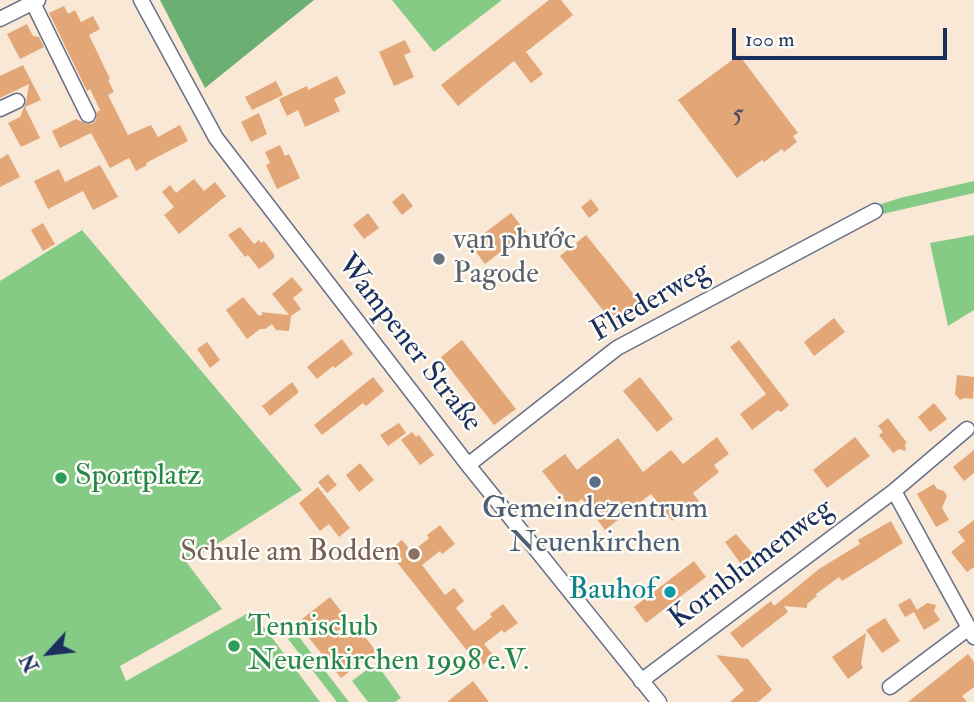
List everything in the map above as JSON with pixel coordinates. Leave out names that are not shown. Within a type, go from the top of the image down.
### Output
[{"type":"street","name":"Wampener Straße","points":[[142,0],[216,138],[468,465],[659,702]]},
{"type":"street","points":[[0,19],[35,1],[88,115]]},
{"type":"street","points":[[0,109],[17,101]]},
{"type":"street","name":"Fliederweg","points":[[468,465],[617,348],[875,211]]},
{"type":"street","name":"Kornblumenweg","points":[[641,681],[894,491],[967,429]]},
{"type":"street","points":[[890,687],[971,633],[894,491]]},
{"type":"green space","points":[[160,0],[314,0],[205,88]]},
{"type":"green space","points":[[392,0],[502,0],[434,52]]},
{"type":"green space","points":[[974,181],[974,193],[878,215],[872,207],[900,198]]},
{"type":"green space","points":[[82,230],[302,490],[187,563],[222,609],[120,666],[126,681],[252,611],[320,702],[0,702],[0,281]]},
{"type":"green space","points":[[974,235],[974,310],[948,326],[930,243]]},
{"type":"green space","points":[[296,633],[349,702],[337,702],[288,639]]},
{"type":"green space","points":[[376,663],[401,698],[395,702],[368,702],[352,681]]},
{"type":"building","points":[[549,0],[561,0],[573,15],[526,52],[543,74],[531,83],[514,61],[458,106],[441,85]]},
{"type":"building","points":[[64,6],[68,14],[75,10],[81,22],[93,16],[100,29],[89,35],[110,79],[108,80],[114,92],[108,95],[128,135],[151,125],[158,137],[180,125],[188,141],[136,171],[129,158],[110,168],[91,133],[60,148],[52,131],[76,119],[92,124],[100,110],[90,89],[87,91],[49,13]]},
{"type":"building","points":[[27,24],[33,36],[39,37],[44,47],[20,59],[7,34]]},
{"type":"building","points":[[405,40],[411,52],[404,55],[414,77],[394,86],[379,52]]},
{"type":"building","points":[[739,55],[798,133],[793,136],[797,142],[784,152],[782,149],[764,162],[762,160],[737,178],[678,100]]},
{"type":"building","points":[[23,65],[41,100],[25,107],[40,138],[21,147],[8,123],[20,117],[29,84],[0,98],[0,76]]},
{"type":"building","points":[[337,76],[346,93],[334,99],[340,111],[305,127],[298,110],[287,116],[279,99],[307,86],[308,90]]},
{"type":"building","points":[[276,81],[283,95],[252,110],[245,97]]},
{"type":"building","points":[[259,113],[267,134],[251,142],[241,122]]},
{"type":"building","points":[[280,145],[285,156],[289,154],[300,178],[277,189],[266,165],[270,163],[265,152]]},
{"type":"building","points":[[8,154],[20,177],[0,187],[0,159]]},
{"type":"building","points":[[100,165],[118,197],[93,210],[83,191],[48,209],[34,181],[59,169],[65,182]]},
{"type":"building","points":[[194,179],[204,191],[215,182],[226,196],[179,234],[164,215],[174,207],[162,192],[170,185],[176,193]]},
{"type":"building","points":[[403,193],[413,206],[402,215],[392,202]]},
{"type":"building","points":[[591,199],[599,210],[589,218],[581,207]]},
{"type":"building","points":[[368,213],[379,228],[364,239],[353,225]]},
{"type":"building","points":[[511,213],[526,232],[485,264],[470,244]]},
{"type":"building","points":[[43,223],[55,244],[43,251],[31,230]]},
{"type":"building","points":[[240,227],[254,244],[259,240],[261,243],[264,241],[274,254],[274,258],[259,269],[248,255],[245,257],[228,235]]},
{"type":"building","points":[[586,235],[644,307],[617,328],[560,256]]},
{"type":"building","points":[[292,277],[303,290],[293,298],[301,309],[291,316],[289,331],[276,330],[272,324],[247,339],[226,310],[243,297],[259,316],[263,314],[261,312],[289,315],[272,294]]},
{"type":"building","points":[[834,318],[845,332],[814,356],[804,342]]},
{"type":"building","points":[[342,339],[353,354],[317,379],[307,367]]},
{"type":"building","points":[[462,340],[516,409],[494,425],[441,357]]},
{"type":"building","points":[[739,340],[789,405],[752,430],[740,414],[766,394],[730,347]]},
{"type":"building","points":[[207,342],[220,360],[210,368],[197,349]]},
{"type":"building","points":[[957,375],[974,377],[973,399],[960,400],[955,394]]},
{"type":"building","points":[[373,377],[384,391],[366,406],[363,403],[322,435],[314,425]]},
{"type":"building","points":[[640,377],[673,419],[657,432],[623,391]]},
{"type":"building","points":[[292,382],[299,392],[270,416],[262,406]]},
{"type":"building","points":[[934,403],[947,419],[930,432],[918,417]]},
{"type":"building","points":[[888,418],[907,443],[906,451],[899,449],[893,453],[879,435],[883,432],[878,426]]},
{"type":"building","points":[[399,423],[406,433],[388,446],[380,435]]},
{"type":"building","points":[[412,432],[416,437],[419,435],[434,455],[420,465],[401,440]]},
{"type":"building","points":[[717,437],[729,454],[714,465],[719,472],[693,493],[699,501],[672,521],[651,494],[605,530],[582,499],[570,507],[542,471],[565,454],[577,470],[618,438],[643,472],[671,450],[683,464]]},
{"type":"building","points":[[855,437],[870,456],[827,488],[813,470]]},
{"type":"building","points":[[974,450],[974,473],[964,481],[953,467]]},
{"type":"building","points":[[360,463],[374,480],[359,492],[346,475]]},
{"type":"building","points":[[328,474],[337,485],[327,493],[318,482]]},
{"type":"building","points":[[934,484],[947,496],[942,508],[949,520],[936,527],[917,494]]},
{"type":"building","points":[[318,487],[350,528],[339,537],[329,524],[320,531],[299,503]]},
{"type":"building","points":[[974,520],[974,567],[967,572],[951,552],[965,541],[958,532]]},
{"type":"building","points":[[891,521],[903,543],[842,581],[839,577],[816,594],[807,604],[807,608],[784,606],[788,612],[742,648],[730,633],[771,601],[774,606],[819,569],[860,544],[858,540]]},
{"type":"building","points":[[440,525],[455,544],[442,554],[440,551],[422,565],[445,595],[454,588],[464,601],[456,608],[474,631],[503,604],[518,623],[504,633],[502,630],[484,644],[494,656],[480,667],[388,551],[402,540],[412,552]]},
{"type":"building","points":[[736,534],[753,554],[741,564],[725,542]]},
{"type":"building","name":"Bauhof","points":[[694,561],[706,577],[646,623],[634,607]]},
{"type":"building","points":[[330,597],[363,639],[365,637],[376,651],[341,678],[297,623]]},
{"type":"building","points":[[910,598],[917,610],[927,603],[936,605],[934,611],[940,620],[924,630],[914,612],[905,617],[898,605]]},
{"type":"building","points":[[885,618],[900,641],[882,653],[866,630]]},
{"type":"building","points":[[866,633],[861,664],[863,668],[848,679],[832,657]]},
{"type":"building","points":[[968,654],[974,662],[974,687],[962,696],[967,702],[908,702]]},
{"type":"building","points":[[716,655],[748,659],[772,690],[758,702],[730,702],[744,690]]},
{"type":"building","points":[[473,681],[489,702],[447,702]]},
{"type":"place","name":"vạn phước Pagode","points":[[439,259]]},
{"type":"place","name":"Sportplatz","points":[[61,478]]},
{"type":"place","name":"Gemeindezentrum Neuenkirchen","points":[[595,482]]},
{"type":"place","name":"Schule am Bodden","points":[[414,554]]},
{"type":"place","name":"Bauhof","points":[[670,592]]},
{"type":"place","name":"Tennisclub Neuenkirchen 1998 e.V.","points":[[234,646]]}]
